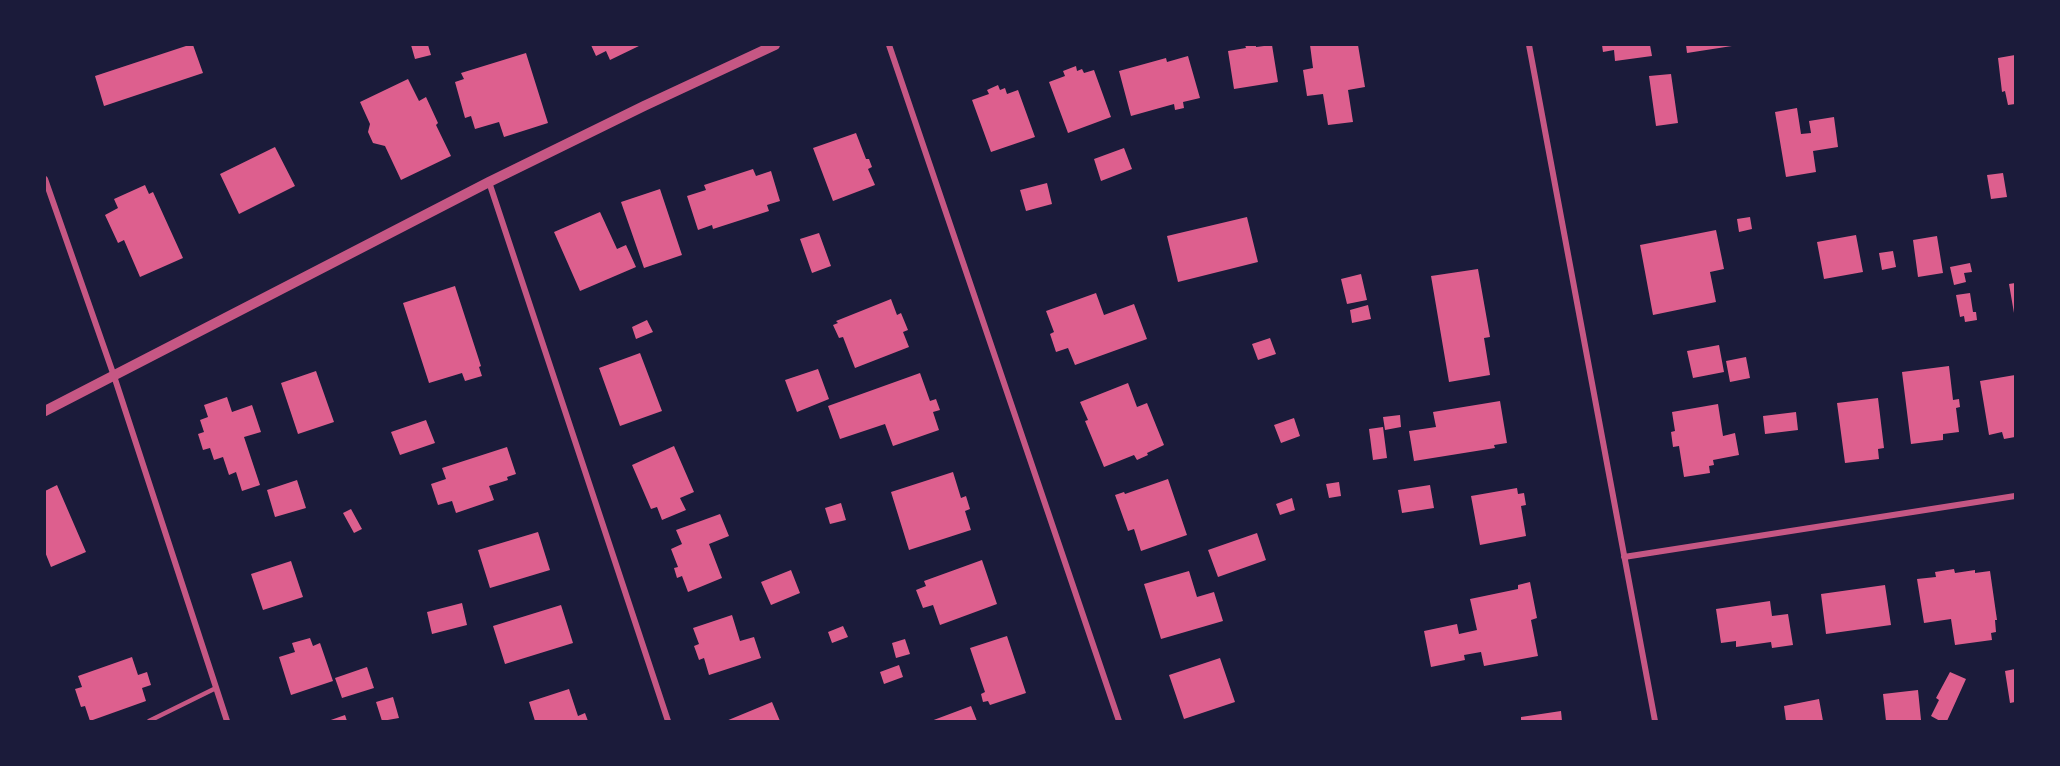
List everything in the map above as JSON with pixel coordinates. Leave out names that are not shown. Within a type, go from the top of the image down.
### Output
[{"type":"street","points":[[45,411],[489,182],[663,96],[775,45]]},
{"type":"street","points":[[889,45],[1119,721]]},
{"type":"street","points":[[1529,45],[1655,721]]},
{"type":"street","points":[[45,179],[114,376],[227,721]]},
{"type":"street","points":[[489,182],[668,721]]},
{"type":"street","points":[[1624,557],[2015,496]]},
{"type":"lane","points":[[149,721],[216,688]]},
{"type":"building","points":[[193,45],[203,73],[104,106],[95,76]]},
{"type":"building","points":[[411,45],[428,45],[431,55],[415,59]]},
{"type":"building","points":[[591,45],[641,45],[610,60],[606,51],[596,56]]},
{"type":"building","points":[[1245,45],[1256,45],[1256,47],[1272,45],[1278,82],[1234,89],[1228,51],[1246,48]]},
{"type":"building","points":[[1310,45],[1358,45],[1365,87],[1348,90],[1353,122],[1328,125],[1323,94],[1307,96],[1303,70],[1313,68]]},
{"type":"building","points":[[1602,45],[1650,45],[1652,56],[1615,61],[1614,50],[1603,52]]},
{"type":"building","points":[[1686,45],[1732,45],[1732,46],[1687,53]]},
{"type":"building","points":[[526,53],[548,123],[504,137],[499,122],[475,129],[471,116],[465,118],[455,82],[464,79],[461,73]]},
{"type":"building","points":[[2015,55],[2015,104],[2008,105],[2005,91],[2002,92],[1998,58]]},
{"type":"building","points":[[1188,56],[1200,98],[1183,102],[1184,108],[1175,110],[1174,104],[1131,116],[1119,71],[1166,58],[1167,62]]},
{"type":"building","points":[[1076,66],[1077,71],[1082,69],[1084,73],[1094,70],[1111,117],[1068,133],[1049,82],[1065,76],[1063,71]]},
{"type":"building","points":[[1671,74],[1678,123],[1656,126],[1649,76]]},
{"type":"building","points":[[408,79],[419,101],[426,97],[451,156],[401,180],[385,146],[373,143],[368,132],[370,124],[360,102]]},
{"type":"building","points":[[998,85],[1000,90],[1005,88],[1007,94],[1018,90],[1035,137],[991,152],[972,100],[989,94],[987,90]]},
{"type":"building","points":[[1797,108],[1801,134],[1811,133],[1809,121],[1834,117],[1838,147],[1813,151],[1816,172],[1786,177],[1775,112]]},
{"type":"building","points":[[856,133],[866,159],[869,159],[872,167],[868,169],[875,185],[833,201],[813,148]]},
{"type":"building","points":[[275,147],[295,186],[239,214],[220,174]]},
{"type":"building","points":[[1124,148],[1132,169],[1101,181],[1094,159]]},
{"type":"building","points":[[753,169],[756,176],[771,171],[780,201],[767,205],[769,211],[713,229],[712,225],[698,230],[687,196],[706,190],[704,185]]},
{"type":"building","points":[[2003,173],[2007,197],[1991,199],[1987,175]]},
{"type":"building","points":[[1047,183],[1052,204],[1026,211],[1020,190]]},
{"type":"building","points":[[145,185],[149,194],[153,192],[183,258],[140,277],[124,240],[118,243],[105,215],[118,208],[114,199]]},
{"type":"building","points":[[660,189],[682,255],[644,268],[621,202]]},
{"type":"building","points":[[600,212],[617,249],[626,245],[636,267],[580,291],[554,232]]},
{"type":"building","points":[[1247,217],[1258,262],[1178,282],[1167,236]]},
{"type":"building","points":[[1750,217],[1752,229],[1739,232],[1737,219]]},
{"type":"building","points":[[1716,230],[1724,269],[1710,272],[1716,302],[1653,315],[1640,245]]},
{"type":"building","points":[[819,233],[831,266],[812,273],[800,239]]},
{"type":"building","points":[[1856,235],[1863,272],[1824,279],[1817,242]]},
{"type":"building","points":[[1937,236],[1943,273],[1918,277],[1913,240]]},
{"type":"building","points":[[1893,251],[1896,267],[1882,270],[1879,253]]},
{"type":"building","points":[[1970,263],[1972,272],[1964,273],[1966,282],[1954,285],[1950,267]]},
{"type":"building","points":[[1478,269],[1490,337],[1484,338],[1490,375],[1449,382],[1431,276]]},
{"type":"building","points":[[1361,274],[1367,300],[1347,304],[1341,279]]},
{"type":"building","points":[[2015,283],[2015,313],[2014,313],[2009,284]]},
{"type":"building","points":[[455,286],[481,366],[479,367],[482,376],[465,381],[462,373],[429,383],[403,303]]},
{"type":"building","points":[[1096,293],[1104,315],[1134,304],[1147,339],[1075,365],[1068,348],[1056,352],[1050,334],[1054,332],[1046,311]]},
{"type":"building","points":[[1970,293],[1973,312],[1976,312],[1977,320],[1965,322],[1964,316],[1960,317],[1956,295]]},
{"type":"building","points":[[891,299],[897,315],[901,313],[908,330],[903,332],[909,347],[855,368],[843,337],[839,338],[833,325],[838,323],[836,321]]},
{"type":"building","points":[[1368,305],[1371,319],[1352,323],[1350,310]]},
{"type":"building","points":[[647,320],[653,332],[636,339],[632,327]]},
{"type":"building","points":[[1270,338],[1276,354],[1258,360],[1252,344]]},
{"type":"building","points":[[1719,345],[1724,372],[1693,378],[1687,351]]},
{"type":"building","points":[[640,353],[662,411],[620,426],[599,368]]},
{"type":"building","points":[[1746,357],[1750,378],[1730,382],[1726,361]]},
{"type":"building","points":[[1949,366],[1953,400],[1959,399],[1960,407],[1956,408],[1959,432],[1943,434],[1943,440],[1911,444],[1902,372]]},
{"type":"building","points":[[818,369],[829,399],[797,412],[785,380]]},
{"type":"building","points":[[316,371],[334,422],[298,434],[281,383]]},
{"type":"building","points":[[920,373],[930,401],[936,399],[940,410],[933,412],[939,430],[893,446],[885,424],[840,439],[828,406]]},
{"type":"building","points":[[2015,375],[2015,437],[2004,439],[2002,432],[1989,435],[1980,381]]},
{"type":"building","points":[[1128,383],[1137,407],[1147,403],[1164,445],[1137,460],[1134,455],[1104,467],[1085,421],[1088,420],[1080,402]]},
{"type":"building","points":[[227,397],[232,412],[252,405],[261,432],[244,437],[260,485],[242,491],[236,472],[229,475],[223,457],[214,460],[210,448],[203,450],[198,434],[204,432],[200,420],[208,417],[204,405]]},
{"type":"building","points":[[1878,398],[1884,448],[1878,449],[1879,459],[1845,463],[1837,403]]},
{"type":"building","points":[[1500,401],[1507,443],[1494,445],[1495,448],[1414,461],[1409,431],[1436,427],[1433,412]]},
{"type":"building","points":[[1718,404],[1723,436],[1735,433],[1739,455],[1713,460],[1714,465],[1709,466],[1710,473],[1684,477],[1679,446],[1673,447],[1671,432],[1675,431],[1672,412]]},
{"type":"building","points":[[1796,412],[1798,430],[1765,434],[1763,416]]},
{"type":"building","points":[[1400,415],[1401,427],[1385,430],[1383,417]]},
{"type":"building","points":[[1294,418],[1300,436],[1281,443],[1274,425]]},
{"type":"building","points":[[426,420],[435,443],[400,455],[391,432]]},
{"type":"building","points":[[1383,427],[1387,458],[1373,460],[1369,429]]},
{"type":"building","points":[[674,446],[694,492],[680,498],[686,510],[662,520],[657,507],[651,509],[632,465]]},
{"type":"building","points":[[507,447],[516,474],[507,477],[508,480],[489,486],[494,500],[456,513],[452,501],[438,505],[431,484],[446,479],[442,468]]},
{"type":"building","points":[[953,472],[961,498],[966,496],[970,509],[965,511],[971,530],[909,550],[891,492]]},
{"type":"building","points":[[1168,479],[1187,535],[1141,551],[1134,529],[1128,531],[1115,495],[1124,492],[1125,494]]},
{"type":"building","points":[[297,480],[306,508],[275,517],[267,490]]},
{"type":"building","points":[[1339,482],[1341,496],[1329,498],[1326,484]]},
{"type":"building","points":[[57,485],[86,552],[51,567],[45,552],[45,491]]},
{"type":"building","points":[[1430,485],[1434,508],[1402,513],[1398,490]]},
{"type":"building","points":[[1517,488],[1518,494],[1524,493],[1526,505],[1521,506],[1526,536],[1480,545],[1471,496]]},
{"type":"building","points":[[1292,498],[1295,510],[1280,515],[1276,504]]},
{"type":"building","points":[[841,503],[846,520],[830,524],[825,508]]},
{"type":"building","points":[[351,509],[362,529],[354,533],[343,513]]},
{"type":"building","points":[[720,514],[729,536],[709,544],[722,578],[688,592],[682,576],[677,578],[674,568],[678,567],[671,549],[682,544],[676,530]]},
{"type":"building","points":[[538,532],[550,570],[490,588],[478,550]]},
{"type":"building","points":[[1257,533],[1266,560],[1218,577],[1208,550]]},
{"type":"building","points":[[982,560],[997,604],[940,625],[933,605],[923,608],[916,590],[926,586],[924,581]]},
{"type":"building","points":[[291,561],[303,597],[263,610],[251,574]]},
{"type":"building","points":[[1954,569],[1955,573],[1975,570],[1975,573],[1990,571],[1997,620],[1995,620],[1996,632],[1991,633],[1992,640],[1955,645],[1951,619],[1924,623],[1917,579],[1936,577],[1935,572]]},
{"type":"building","points":[[791,570],[800,593],[771,605],[761,582]]},
{"type":"building","points":[[1189,571],[1197,597],[1214,592],[1223,621],[1161,639],[1144,584]]},
{"type":"building","points":[[1530,582],[1537,618],[1531,620],[1538,656],[1484,666],[1481,652],[1464,655],[1465,660],[1431,667],[1424,631],[1457,624],[1459,634],[1477,630],[1470,599],[1518,589],[1518,585]]},
{"type":"building","points":[[1885,585],[1891,625],[1826,634],[1821,594]]},
{"type":"building","points":[[1770,601],[1772,616],[1788,614],[1793,645],[1772,648],[1771,642],[1736,647],[1736,641],[1721,643],[1716,609]]},
{"type":"building","points":[[462,603],[467,625],[432,634],[427,612]]},
{"type":"building","points":[[561,605],[573,643],[505,664],[493,626]]},
{"type":"building","points":[[732,615],[740,641],[754,637],[761,658],[709,675],[704,658],[699,660],[694,646],[699,644],[693,628]]},
{"type":"building","points":[[843,626],[848,637],[832,643],[828,632]]},
{"type":"building","points":[[1007,636],[1026,693],[990,705],[988,701],[983,702],[981,694],[985,692],[970,648]]},
{"type":"building","points":[[310,638],[313,646],[320,643],[333,681],[291,695],[279,657],[295,652],[292,643]]},
{"type":"building","points":[[905,639],[910,654],[896,658],[892,643]]},
{"type":"building","points":[[132,657],[138,675],[147,672],[151,685],[142,688],[146,701],[90,721],[85,706],[81,707],[75,689],[82,687],[78,676]]},
{"type":"building","points":[[1220,658],[1235,702],[1184,719],[1169,675]]},
{"type":"building","points":[[899,665],[903,677],[884,684],[880,672]]},
{"type":"building","points":[[367,667],[374,688],[342,698],[335,678]]},
{"type":"building","points":[[2015,669],[2015,702],[2010,703],[2005,671]]},
{"type":"building","points":[[1950,672],[1966,679],[1947,721],[1940,721],[1931,716],[1939,700],[1936,698]]},
{"type":"building","points":[[569,689],[578,716],[585,713],[588,721],[535,721],[529,702]]},
{"type":"building","points":[[1918,690],[1921,720],[1886,721],[1883,694]]},
{"type":"building","points":[[393,697],[399,718],[382,721],[376,702]]},
{"type":"building","points":[[1819,699],[1823,721],[1786,721],[1784,706]]},
{"type":"building","points":[[772,702],[780,721],[726,721]]},
{"type":"building","points":[[971,706],[977,721],[931,721]]},
{"type":"building","points":[[1561,711],[1562,721],[1521,721],[1521,717]]},
{"type":"building","points":[[345,715],[347,721],[328,721]]}]
